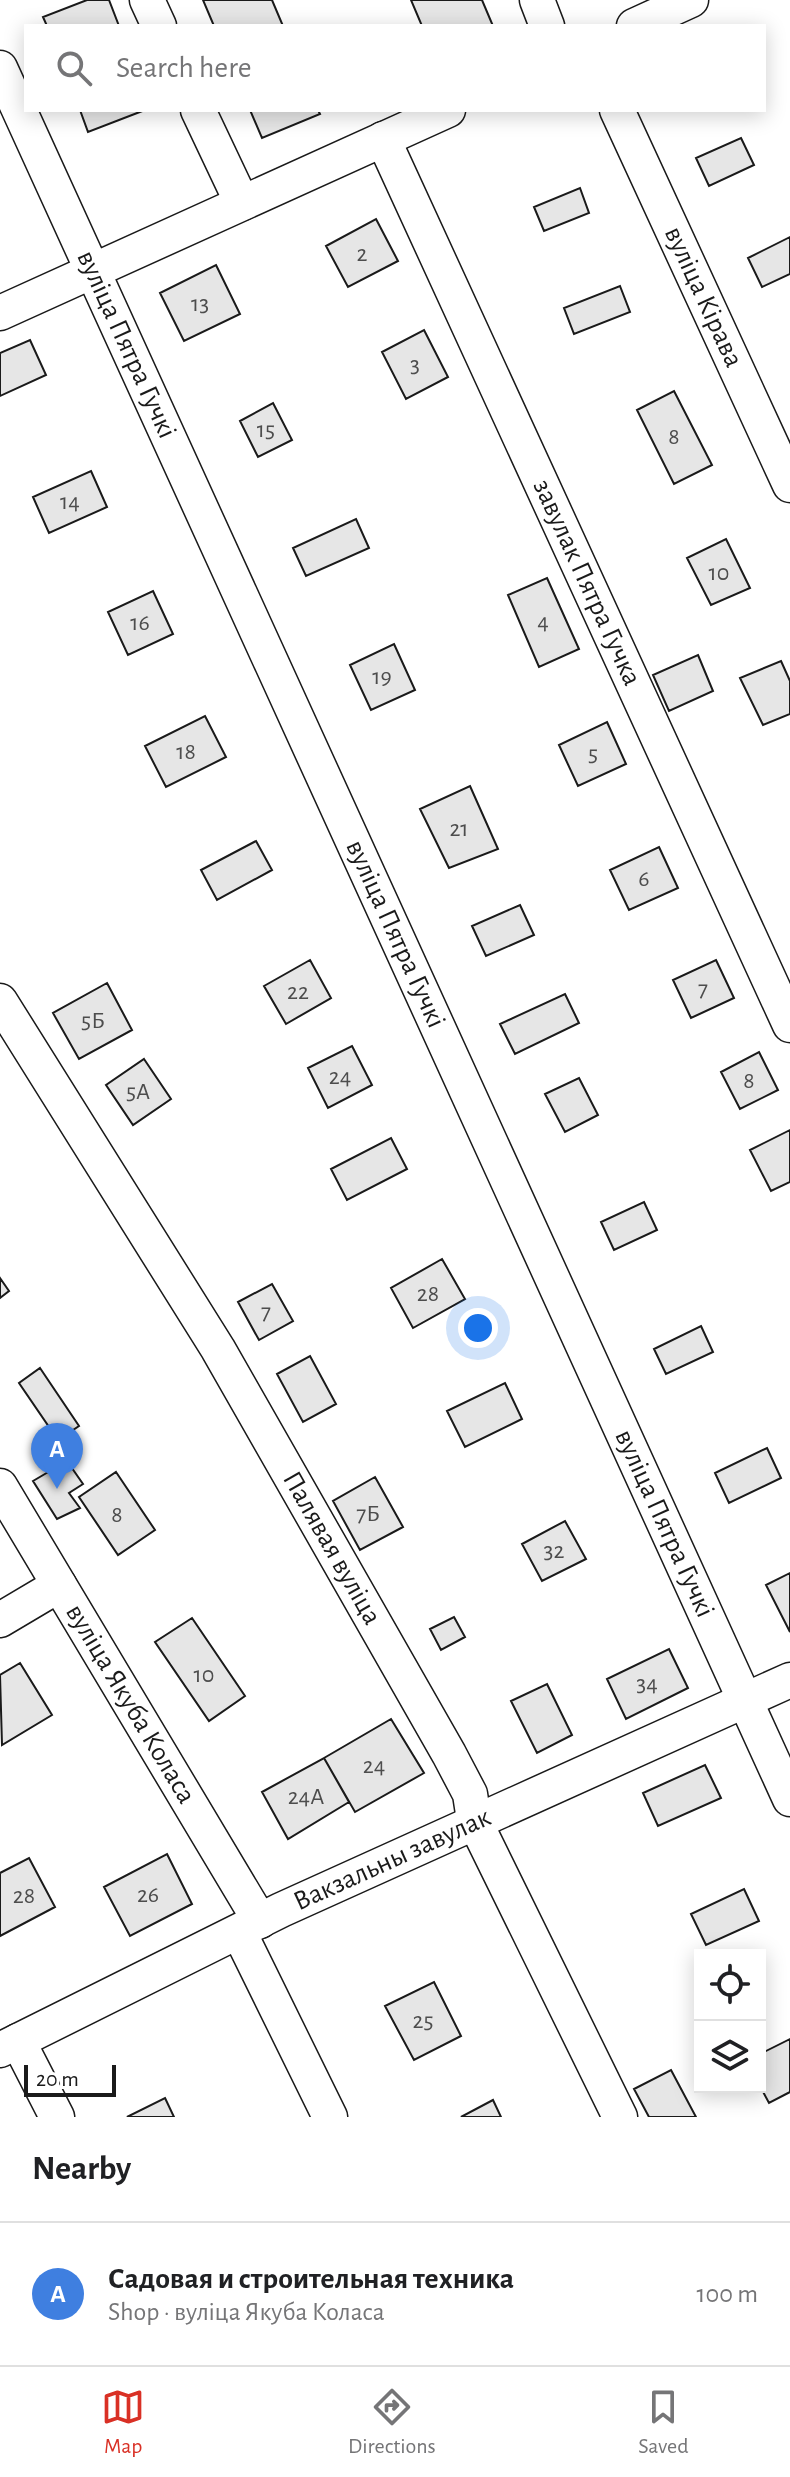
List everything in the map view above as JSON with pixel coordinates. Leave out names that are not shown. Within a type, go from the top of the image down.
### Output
[{"type":"street","points":[[147,0],[158,24]]},
{"type":"street","points":[[537,0],[546,24]]},
{"type":"street","points":[[638,24],[691,0]]},
{"type":"street","name":"вуліца Пятра Гучкі","points":[[0,68],[790,1799]]},
{"type":"street","points":[[199,112],[242,203]]},
{"type":"street","points":[[0,313],[444,112]]},
{"type":"street","name":"вуліца Кірава","points":[[618,112],[790,485]]},
{"type":"street","name":"завулак Пятра Гучка","points":[[383,139],[790,1025]]},
{"type":"street","name":"Палявая вуліца","points":[[0,1001],[218,1349],[449,1754],[470,1794],[474,1820],[620,2117]]},
{"type":"street","name":"вуліца Якуба Коласа","points":[[0,1486],[59,1585],[249,1926],[330,2117]]},
{"type":"street","points":[[0,1620],[59,1585]]},
{"type":"street","name":"Вакзальны завулак","points":[[9,2045],[249,1926],[474,1820],[790,1680]]},
{"type":"street","points":[[9,2045],[57,2117]]},
{"type":"building","points":[[87,0],[109,0],[118,24],[46,24],[43,17]]},
{"type":"building","points":[[203,0],[272,0],[282,24],[213,24]]},
{"type":"building","points":[[411,0],[482,0],[492,24],[421,24]]},
{"type":"building","points":[[81,112],[140,112],[88,132]]},
{"type":"building","points":[[251,112],[320,114],[262,138]]},
{"type":"building","points":[[741,138],[754,165],[709,186],[696,158]]},
{"type":"building","points":[[580,188],[589,213],[544,231],[534,207]]},
{"type":"building","points":[[376,219],[398,261],[348,287],[326,246]]},
{"type":"building","points":[[790,237],[790,274],[762,287],[748,258]]},
{"type":"building","points":[[216,265],[240,314],[184,341],[160,293]]},
{"type":"building","points":[[620,286],[630,312],[574,334],[564,308]]},
{"type":"building","points":[[424,330],[448,377],[406,399],[382,352]]},
{"type":"building","points":[[30,340],[46,375],[0,396],[0,353]]},
{"type":"building","points":[[674,391],[712,465],[674,484],[637,410]]},
{"type":"building","points":[[273,403],[292,440],[258,457],[240,421]]},
{"type":"building","points":[[91,471],[107,507],[49,533],[33,497]]},
{"type":"building","points":[[356,519],[369,548],[306,576],[293,548]]},
{"type":"building","points":[[726,539],[750,588],[711,605],[687,558]]},
{"type":"building","points":[[547,578],[579,649],[539,667],[508,595]]},
{"type":"building","points":[[153,591],[173,634],[128,655],[108,612]]},
{"type":"building","points":[[394,644],[415,690],[371,710],[350,665]]},
{"type":"building","points":[[698,655],[713,691],[669,711],[653,675]]},
{"type":"building","points":[[781,661],[790,681],[790,714],[763,725],[740,678]]},
{"type":"building","points":[[205,716],[226,757],[166,787],[145,746]]},
{"type":"building","points":[[607,722],[626,764],[578,786],[559,745]]},
{"type":"building","points":[[470,786],[498,849],[449,868],[420,809]]},
{"type":"building","points":[[256,841],[272,870],[217,900],[201,870]]},
{"type":"building","points":[[659,847],[678,888],[629,910],[610,870]]},
{"type":"building","points":[[520,905],[534,935],[486,956],[472,926]]},
{"type":"building","points":[[310,960],[331,998],[286,1024],[264,986]]},
{"type":"building","points":[[716,960],[734,998],[691,1018],[673,980]]},
{"type":"building","points":[[107,983],[132,1030],[79,1059],[53,1013]]},
{"type":"building","points":[[565,994],[579,1023],[515,1054],[500,1024]]},
{"type":"building","points":[[352,1046],[372,1085],[328,1108],[308,1068]]},
{"type":"building","points":[[759,1052],[778,1090],[740,1109],[721,1072]]},
{"type":"building","points":[[144,1059],[171,1099],[133,1125],[106,1085]]},
{"type":"building","points":[[579,1078],[598,1115],[565,1132],[545,1094]]},
{"type":"building","points":[[790,1130],[790,1182],[771,1191],[750,1150]]},
{"type":"building","points":[[391,1138],[407,1169],[347,1200],[331,1169]]},
{"type":"building","points":[[644,1202],[657,1230],[614,1250],[601,1222]]},
{"type":"building","points":[[442,1259],[465,1299],[413,1328],[391,1288]]},
{"type":"building","points":[[0,1278],[9,1291],[0,1298]]},
{"type":"building","points":[[272,1284],[293,1321],[259,1340],[238,1302]]},
{"type":"building","points":[[701,1326],[713,1352],[666,1374],[654,1349]]},
{"type":"building","points":[[310,1356],[336,1404],[303,1422],[277,1374]]},
{"type":"building","points":[[40,1368],[79,1426],[58,1440],[19,1383]]},
{"type":"building","points":[[505,1383],[522,1419],[465,1447],[447,1411]]},
{"type":"building","points":[[767,1448],[781,1478],[729,1503],[715,1473]]},
{"type":"building","points":[[67,1461],[83,1484],[69,1493],[80,1508],[57,1519],[33,1481]]},
{"type":"building","points":[[116,1472],[155,1530],[118,1555],[79,1497]]},
{"type":"building","points":[[375,1477],[403,1527],[360,1550],[333,1501]]},
{"type":"building","points":[[565,1521],[586,1559],[542,1581],[522,1544]]},
{"type":"building","points":[[790,1573],[790,1632],[766,1585]]},
{"type":"building","points":[[454,1617],[465,1637],[441,1650],[430,1629]]},
{"type":"building","points":[[192,1618],[245,1696],[209,1721],[155,1642]]},
{"type":"building","points":[[669,1649],[688,1688],[626,1719],[607,1679]]},
{"type":"building","points":[[20,1663],[52,1715],[2,1745],[0,1675]]},
{"type":"building","points":[[547,1684],[572,1735],[537,1753],[511,1701]]},
{"type":"building","points":[[391,1719],[424,1773],[355,1812],[324,1758]]},
{"type":"building","points":[[324,1758],[349,1802],[288,1839],[262,1792]]},
{"type":"building","points":[[705,1765],[721,1798],[658,1826],[643,1793]]},
{"type":"building","points":[[167,1854],[192,1904],[130,1936],[104,1887]]},
{"type":"building","points":[[29,1858],[55,1907],[0,1936],[0,1873]]},
{"type":"building","points":[[744,1889],[759,1921],[706,1945],[691,1914]]},
{"type":"building","points":[[434,1982],[461,2036],[414,2060],[385,2006]]},
{"type":"building","points":[[790,2039],[790,2092],[769,2103],[764,2093],[766,2051]]},
{"type":"building","points":[[671,2070],[696,2117],[649,2117],[634,2089]]},
{"type":"building","points":[[165,2098],[174,2117],[127,2117]]},
{"type":"building","points":[[493,2100],[501,2117],[461,2117]]},
{"type":"place","name":"Садовая и строительная техника","points":[[57,1489]]}]
